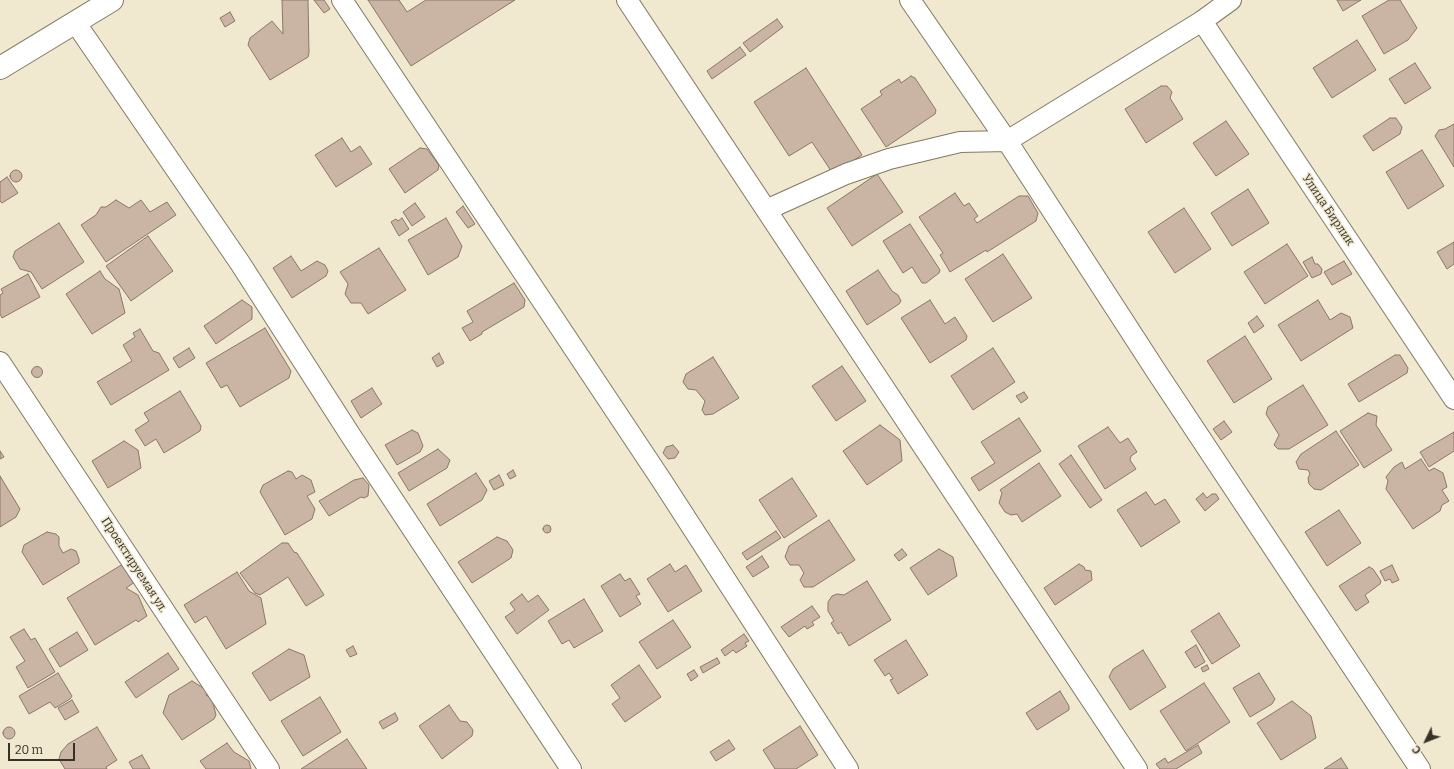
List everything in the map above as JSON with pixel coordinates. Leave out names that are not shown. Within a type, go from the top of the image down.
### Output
[{"type":"main road","points":[[0,68],[112,0]]},
{"type":"street","points":[[342,0],[662,481],[848,769]]},
{"type":"street","points":[[627,0],[1137,769]]},
{"type":"street","points":[[910,0],[1007,141],[1158,374],[1420,769]]},
{"type":"street","points":[[766,210],[846,174],[889,159],[960,142],[1007,141],[1202,21],[1231,0]]},
{"type":"street","name":"Улица Бирлик","points":[[1202,21],[1454,399]]},
{"type":"street","points":[[75,22],[240,263],[355,442],[571,769]]},
{"type":"street","name":"Проектируемая ул.","points":[[0,362],[269,769]]},
{"type":"building","points":[[282,0],[308,0],[309,53],[308,57],[270,80],[248,45],[250,38],[272,21],[283,34]]},
{"type":"building","points":[[314,0],[324,0],[330,9],[324,13]]},
{"type":"building","points":[[368,0],[399,0],[407,12],[426,0],[515,0],[411,66]]},
{"type":"building","points":[[1337,0],[1361,0],[1343,11]]},
{"type":"building","points":[[1389,0],[1400,0],[1417,28],[1408,40],[1384,54],[1362,16]]},
{"type":"building","points":[[230,12],[235,21],[225,27],[220,18]]},
{"type":"building","points":[[777,19],[783,27],[750,52],[743,43]]},
{"type":"building","points":[[1357,40],[1376,70],[1332,98],[1313,68]]},
{"type":"building","points":[[740,47],[746,55],[712,79],[707,71]]},
{"type":"building","points":[[1415,63],[1431,88],[1405,104],[1389,79]]},
{"type":"building","points":[[806,68],[862,155],[833,174],[812,142],[789,156],[754,102]]},
{"type":"building","points":[[911,76],[915,78],[936,110],[935,114],[886,147],[861,109],[882,95],[880,91],[899,79],[901,83]]},
{"type":"building","points":[[1161,86],[1167,86],[1172,92],[1170,98],[1183,119],[1146,143],[1125,109]]},
{"type":"building","points":[[1390,118],[1396,118],[1402,127],[1400,134],[1373,151],[1363,136]]},
{"type":"building","points":[[1226,121],[1249,154],[1216,176],[1193,143]]},
{"type":"building","points":[[1454,124],[1454,167],[1435,136],[1439,130],[1445,129]]},
{"type":"building","points":[[342,138],[351,152],[360,146],[372,164],[336,187],[315,155]]},
{"type":"building","points":[[420,148],[427,149],[439,165],[438,170],[405,193],[389,169]]},
{"type":"building","points":[[1422,150],[1444,186],[1408,209],[1386,172]]},
{"type":"building","points":[[18,170],[21,171],[21,181],[14,182],[11,181],[10,174],[11,171]]},
{"type":"building","points":[[877,174],[903,212],[852,246],[827,208]]},
{"type":"building","points":[[7,177],[18,193],[2,203],[0,201],[0,182]]},
{"type":"building","points":[[1248,189],[1269,223],[1232,246],[1211,213]]},
{"type":"building","points":[[955,193],[964,206],[969,203],[978,216],[974,219],[977,223],[1019,196],[1028,196],[1038,213],[1036,221],[987,252],[986,250],[950,272],[940,255],[943,253],[919,217]]},
{"type":"building","points":[[116,200],[129,208],[141,200],[150,212],[167,202],[176,215],[106,262],[81,225],[96,215],[101,207],[106,207]]},
{"type":"building","points":[[415,203],[425,217],[412,226],[403,212]]},
{"type":"building","points":[[463,206],[475,224],[468,228],[456,212]]},
{"type":"building","points":[[1184,208],[1211,249],[1175,273],[1148,232]]},
{"type":"building","points":[[402,218],[409,229],[399,236],[391,222],[396,219],[398,221]]},
{"type":"building","points":[[446,218],[462,246],[458,257],[428,275],[408,240]]},
{"type":"building","points":[[59,223],[84,262],[42,289],[31,272],[20,269],[13,257],[15,251]]},
{"type":"building","points":[[910,224],[940,270],[939,273],[926,283],[922,283],[912,267],[903,273],[883,241]]},
{"type":"building","points":[[148,236],[173,271],[131,301],[106,266]]},
{"type":"building","points":[[1454,242],[1454,264],[1447,269],[1437,252]]},
{"type":"building","points":[[1287,244],[1308,276],[1265,304],[1244,272]]},
{"type":"building","points":[[379,248],[406,290],[368,314],[361,303],[351,303],[345,294],[348,284],[340,272]]},
{"type":"building","points":[[1003,254],[1032,298],[993,322],[965,279]]},
{"type":"building","points":[[291,256],[301,271],[317,261],[325,265],[328,271],[326,276],[292,298],[273,268]]},
{"type":"building","points":[[1312,257],[1315,264],[1318,264],[1322,269],[1321,274],[1312,278],[1303,262]]},
{"type":"building","points":[[1344,261],[1352,274],[1332,285],[1324,272]]},
{"type":"building","points":[[878,270],[892,291],[898,295],[901,301],[899,304],[867,325],[846,291]]},
{"type":"building","points":[[100,271],[105,279],[119,289],[125,313],[92,334],[66,294]]},
{"type":"building","points":[[28,274],[40,297],[2,318],[0,314],[0,295],[3,293],[1,289]]},
{"type":"building","points":[[514,283],[525,300],[524,307],[482,332],[482,334],[470,341],[462,328],[473,322],[467,311]]},
{"type":"building","points":[[242,300],[252,307],[252,319],[216,344],[204,326]]},
{"type":"building","points":[[930,300],[945,324],[955,317],[967,336],[966,340],[930,363],[901,318]]},
{"type":"building","points":[[1318,300],[1330,320],[1341,313],[1350,317],[1353,328],[1301,361],[1278,325]]},
{"type":"building","points":[[1257,316],[1264,326],[1254,333],[1248,323]]},
{"type":"building","points":[[265,328],[291,371],[289,378],[240,407],[227,385],[221,388],[206,363]]},
{"type":"building","points":[[140,329],[153,351],[159,353],[169,370],[111,405],[97,382],[132,361],[123,345],[135,337],[133,333]]},
{"type":"building","points":[[1245,336],[1272,379],[1234,403],[1207,361]]},
{"type":"building","points":[[189,348],[195,358],[179,368],[173,358]]},
{"type":"building","points":[[993,348],[1015,382],[973,410],[951,376]]},
{"type":"building","points":[[439,353],[444,363],[437,367],[432,358]]},
{"type":"building","points":[[1395,355],[1400,355],[1408,368],[1407,373],[1359,402],[1348,384]]},
{"type":"building","points":[[713,357],[739,398],[713,414],[705,415],[702,410],[705,401],[696,390],[688,389],[683,382],[686,374]]},
{"type":"building","points":[[842,366],[866,401],[836,421],[812,386]]},
{"type":"building","points":[[35,367],[39,367],[41,368],[41,376],[35,377],[32,374],[32,370]]},
{"type":"building","points":[[1303,385],[1328,425],[1289,449],[1278,449],[1274,445],[1279,435],[1266,414],[1268,407]]},
{"type":"building","points":[[372,388],[382,404],[361,418],[351,401]]},
{"type":"building","points":[[180,391],[201,426],[200,431],[164,453],[156,439],[145,446],[135,430],[149,421],[144,413]]},
{"type":"building","points":[[1024,392],[1028,398],[1021,403],[1016,396]]},
{"type":"building","points":[[1368,413],[1377,416],[1376,425],[1392,450],[1364,468],[1340,431]]},
{"type":"building","points":[[1019,418],[1041,451],[979,491],[971,478],[995,463],[981,442]]},
{"type":"building","points":[[1224,421],[1232,432],[1221,440],[1213,429]]},
{"type":"building","points":[[880,425],[900,440],[902,461],[867,485],[843,451]]},
{"type":"building","points":[[1108,427],[1120,443],[1128,438],[1137,452],[1131,456],[1130,460],[1136,469],[1105,489],[1078,446]]},
{"type":"building","points":[[412,430],[418,433],[423,446],[420,452],[397,465],[385,445]]},
{"type":"building","points":[[1336,431],[1359,465],[1321,490],[1314,489],[1309,484],[1308,478],[1310,474],[1308,470],[1299,469],[1296,462],[1301,454]]},
{"type":"building","points":[[1454,432],[1454,451],[1429,467],[1420,452]]},
{"type":"building","points":[[124,441],[138,450],[141,468],[108,488],[92,461]]},
{"type":"building","points":[[673,445],[679,452],[675,458],[668,459],[663,453],[666,447]]},
{"type":"building","points":[[438,449],[450,460],[447,468],[409,491],[398,473]]},
{"type":"building","points":[[0,451],[4,457],[0,459]]},
{"type":"building","points":[[1071,455],[1102,500],[1090,508],[1059,464]]},
{"type":"building","points":[[1421,459],[1429,471],[1434,468],[1443,473],[1447,487],[1442,490],[1449,501],[1442,505],[1440,511],[1413,529],[1386,489],[1388,481],[1386,477],[1394,467],[1402,462],[1405,469]]},
{"type":"building","points":[[1039,463],[1061,496],[1022,522],[1017,514],[1011,515],[1005,512],[999,503],[1002,493],[1000,490]]},
{"type":"building","points":[[513,470],[516,476],[510,479],[507,474]]},
{"type":"building","points":[[288,471],[292,472],[296,479],[302,475],[311,480],[315,492],[307,496],[315,509],[312,519],[285,535],[260,492],[263,485]]},
{"type":"building","points":[[476,473],[487,490],[482,500],[440,526],[427,504]]},
{"type":"building","points":[[499,475],[504,485],[494,490],[489,481]]},
{"type":"building","points":[[0,476],[20,509],[16,517],[0,527]]},
{"type":"building","points":[[363,478],[369,485],[368,496],[364,498],[361,497],[329,516],[319,501],[354,480]]},
{"type":"building","points":[[792,478],[817,516],[784,538],[759,500]]},
{"type":"building","points":[[1146,492],[1155,505],[1165,499],[1180,522],[1141,547],[1117,510]]},
{"type":"building","points":[[1203,493],[1207,498],[1212,494],[1216,494],[1219,499],[1205,511],[1196,499]]},
{"type":"building","points":[[1339,510],[1361,543],[1327,566],[1305,532]]},
{"type":"building","points":[[829,520],[855,560],[813,587],[804,587],[800,580],[804,573],[799,565],[790,565],[785,557],[789,546]]},
{"type":"building","points":[[545,525],[549,525],[551,529],[549,533],[545,533],[543,531],[543,527]]},
{"type":"building","points":[[776,531],[781,538],[747,560],[742,553]]},
{"type":"building","points":[[47,532],[56,534],[59,537],[59,546],[63,553],[71,549],[76,551],[79,563],[43,585],[22,552],[24,545]]},
{"type":"building","points":[[497,537],[507,541],[513,550],[511,558],[472,583],[458,562]]},
{"type":"building","points":[[282,543],[288,543],[294,552],[297,553],[324,595],[306,606],[288,577],[260,595],[255,593],[240,573]]},
{"type":"building","points":[[902,549],[907,555],[899,561],[894,555]]},
{"type":"building","points":[[939,549],[953,557],[957,576],[928,595],[910,568]]},
{"type":"building","points":[[762,556],[769,567],[753,577],[746,567]]},
{"type":"building","points":[[123,564],[135,582],[126,588],[138,595],[147,616],[138,622],[136,620],[95,645],[67,598]]},
{"type":"building","points":[[670,564],[675,572],[686,565],[702,591],[668,612],[647,579]]},
{"type":"building","points":[[1079,564],[1084,567],[1085,570],[1091,571],[1092,580],[1055,605],[1044,588]]},
{"type":"building","points":[[1392,565],[1399,580],[1392,583],[1390,579],[1385,581],[1380,571]]},
{"type":"building","points":[[1369,567],[1373,569],[1381,581],[1380,584],[1365,595],[1369,602],[1356,611],[1339,586]]},
{"type":"building","points":[[237,572],[249,591],[261,598],[266,624],[226,649],[206,616],[195,623],[184,605]]},
{"type":"building","points":[[620,574],[625,581],[630,578],[640,594],[636,596],[641,604],[620,617],[601,586]]},
{"type":"building","points":[[867,581],[891,620],[849,646],[841,632],[838,634],[831,623],[834,621],[828,611],[828,602],[832,596],[837,594],[844,595]]},
{"type":"building","points":[[522,594],[528,602],[538,595],[549,610],[517,634],[505,617],[515,610],[510,603]]},
{"type":"building","points":[[584,599],[603,631],[574,648],[569,640],[562,644],[548,621]]},
{"type":"building","points":[[812,606],[820,617],[812,622],[814,625],[807,629],[805,626],[789,637],[781,627]]},
{"type":"building","points":[[1219,613],[1240,646],[1212,664],[1191,631]]},
{"type":"building","points":[[673,620],[691,647],[657,669],[639,642]]},
{"type":"building","points":[[24,629],[31,640],[35,638],[55,672],[28,688],[16,667],[25,661],[10,637]]},
{"type":"building","points":[[77,632],[88,650],[60,667],[49,649]]},
{"type":"building","points":[[744,634],[749,641],[745,643],[747,646],[736,653],[733,650],[725,656],[721,650]]},
{"type":"building","points":[[906,640],[928,675],[898,694],[890,680],[893,679],[889,673],[885,676],[874,660]]},
{"type":"building","points":[[1196,645],[1205,662],[1195,668],[1185,652]]},
{"type":"building","points":[[353,646],[357,654],[350,657],[346,650]]},
{"type":"building","points":[[289,649],[304,655],[310,677],[270,701],[252,673]]},
{"type":"building","points":[[1143,650],[1166,687],[1130,710],[1109,677],[1113,669]]},
{"type":"building","points":[[168,653],[179,669],[136,698],[125,682]]},
{"type":"building","points":[[717,658],[720,663],[703,673],[700,667]]},
{"type":"building","points":[[639,665],[661,697],[625,722],[612,704],[620,698],[611,685]]},
{"type":"building","points":[[1207,665],[1209,669],[1203,672],[1201,668]]},
{"type":"building","points":[[694,670],[698,676],[691,681],[687,674]]},
{"type":"building","points":[[58,673],[72,696],[70,699],[55,708],[50,702],[29,714],[19,696]]},
{"type":"building","points":[[1259,673],[1275,699],[1272,704],[1250,717],[1233,688]]},
{"type":"building","points":[[192,681],[208,691],[206,695],[212,699],[216,715],[214,719],[182,740],[163,713],[169,695]]},
{"type":"building","points":[[1204,683],[1230,722],[1186,751],[1160,711]]},
{"type":"building","points":[[1060,691],[1069,706],[1069,710],[1037,730],[1026,713]]},
{"type":"building","points":[[320,697],[341,732],[303,756],[281,721]]},
{"type":"building","points":[[72,700],[79,712],[65,720],[58,708]]},
{"type":"building","points":[[1292,701],[1311,716],[1316,738],[1281,760],[1257,723]]},
{"type":"building","points":[[449,705],[460,721],[467,722],[473,730],[472,736],[442,759],[419,726]]},
{"type":"building","points":[[395,713],[398,719],[397,721],[383,729],[379,722]]},
{"type":"building","points":[[800,726],[818,755],[796,769],[775,769],[763,750]]},
{"type":"building","points":[[7,727],[11,727],[15,733],[11,739],[7,739],[3,735],[3,731]]},
{"type":"building","points":[[97,727],[117,760],[106,767],[107,769],[65,769],[59,759],[61,752],[68,744]]},
{"type":"building","points":[[347,739],[367,769],[301,769]]},
{"type":"building","points":[[729,740],[735,749],[716,761],[710,752]]},
{"type":"building","points":[[227,743],[234,752],[249,761],[251,769],[206,769],[200,761]]},
{"type":"building","points":[[1198,745],[1202,753],[1176,769],[1160,769],[1156,764],[1165,758],[1168,763]]},
{"type":"building","points":[[142,755],[150,769],[133,769],[129,762]]},
{"type":"building","points":[[1341,758],[1348,769],[1324,769]]}]
